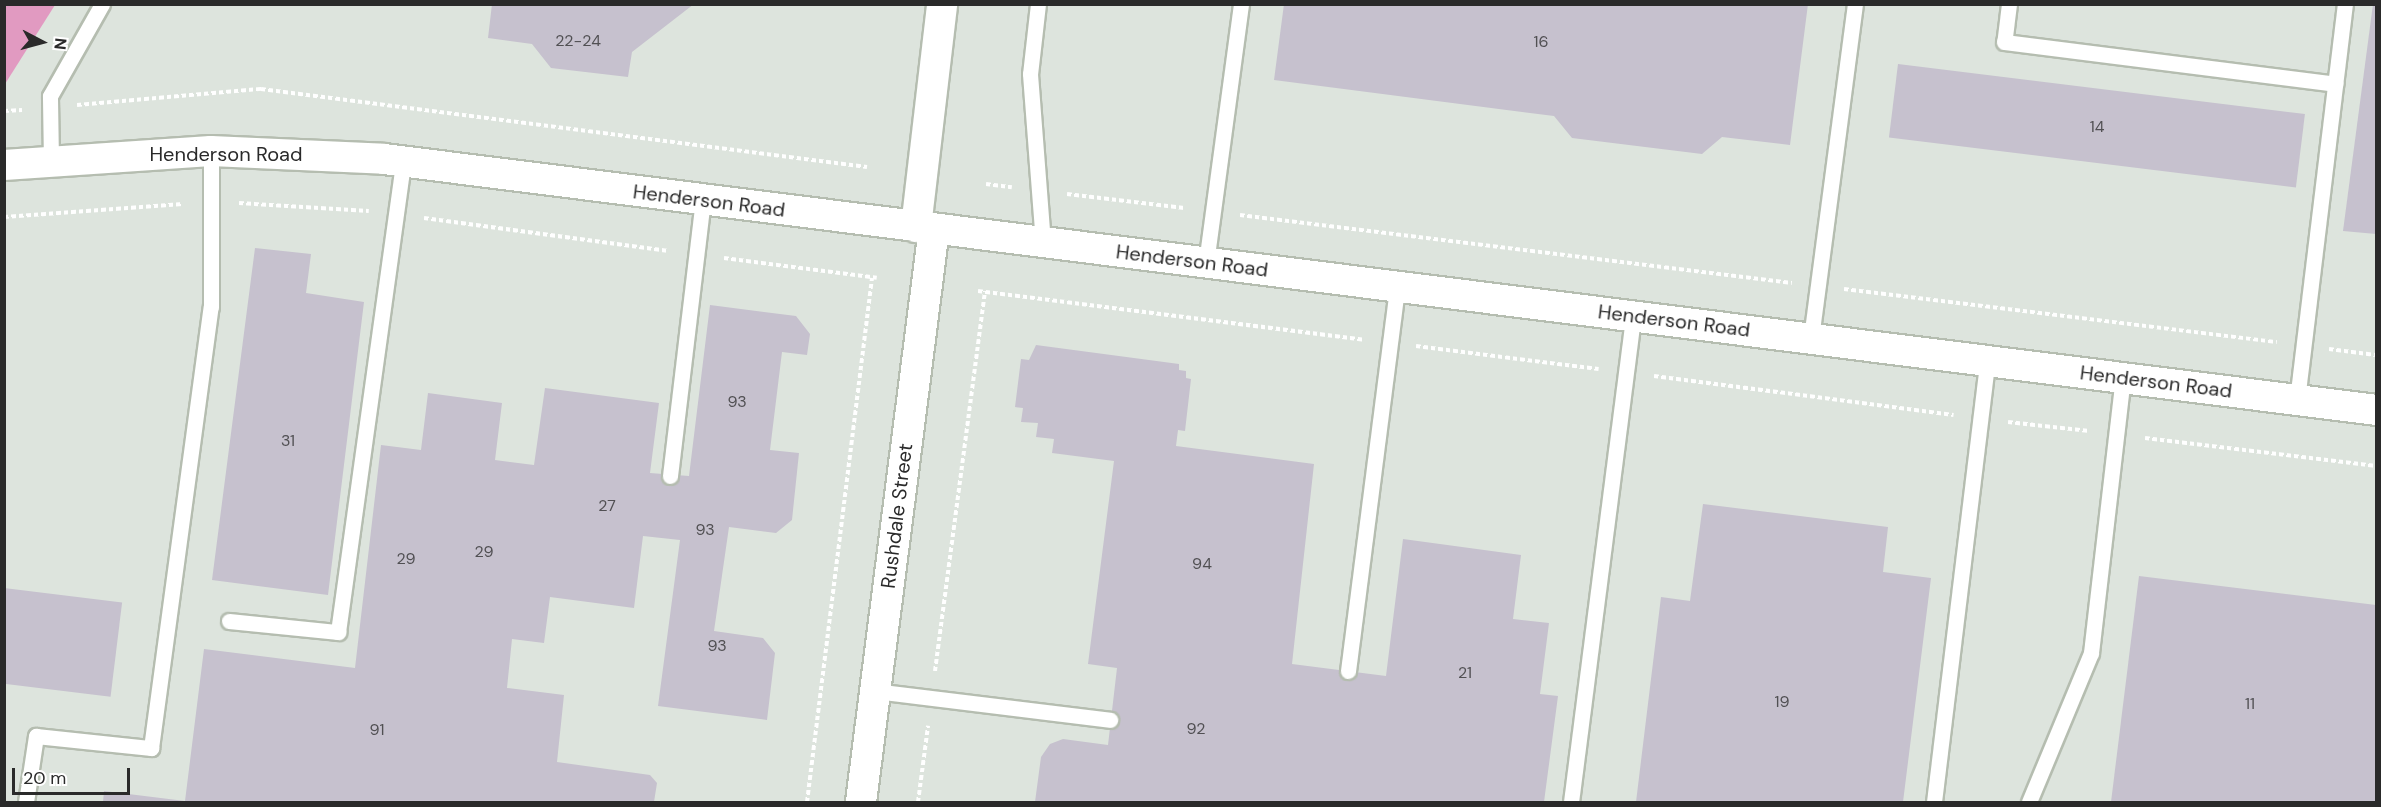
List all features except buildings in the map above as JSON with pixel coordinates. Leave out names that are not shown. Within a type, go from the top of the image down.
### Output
[{"type":"street","name":"Rushdale Street","points":[[861,802],[925,228],[942,4]]},
{"type":"street","name":"Henderson Road","points":[[4,165],[211,151],[289,152],[403,162],[2376,410]]},
{"type":"lane","points":[[51,162],[50,96],[102,4]]},
{"type":"lane","points":[[1038,4],[1030,74],[1043,243]]},
{"type":"lane","points":[[1206,263],[1241,4]]},
{"type":"lane","points":[[1811,338],[1855,4]]},
{"type":"lane","points":[[2009,4],[2004,42],[2335,84]]},
{"type":"lane","points":[[2297,400],[2344,4]]},
{"type":"lane","points":[[26,802],[36,736],[151,748],[211,307],[211,151]]},
{"type":"lane","points":[[229,621],[338,632],[403,162]]},
{"type":"lane","points":[[670,476],[703,200]]},
{"type":"lane","points":[[1348,671],[1397,286]]},
{"type":"lane","points":[[1571,802],[1633,316]]},
{"type":"lane","points":[[1934,802],[1987,361]]},
{"type":"lane","points":[[2029,802],[2091,653],[2122,377]]},
{"type":"lane","points":[[875,691],[1110,720]]},
{"type":"path","points":[[4,111],[261,89],[867,167]]},
{"type":"path","points":[[986,184],[2376,355]]},
{"type":"path","points":[[4,217],[211,202],[292,204],[395,214],[874,278],[807,802]]},
{"type":"path","points":[[978,291],[1980,419],[2376,466]]},
{"type":"path","points":[[918,802],[985,291]]},
{"type":"shaded area","points":[[51,4],[2376,5],[2376,802],[5,802],[4,77]]},
{"type":"shaded area","points":[[4,5],[55,5],[5,84]]}]
